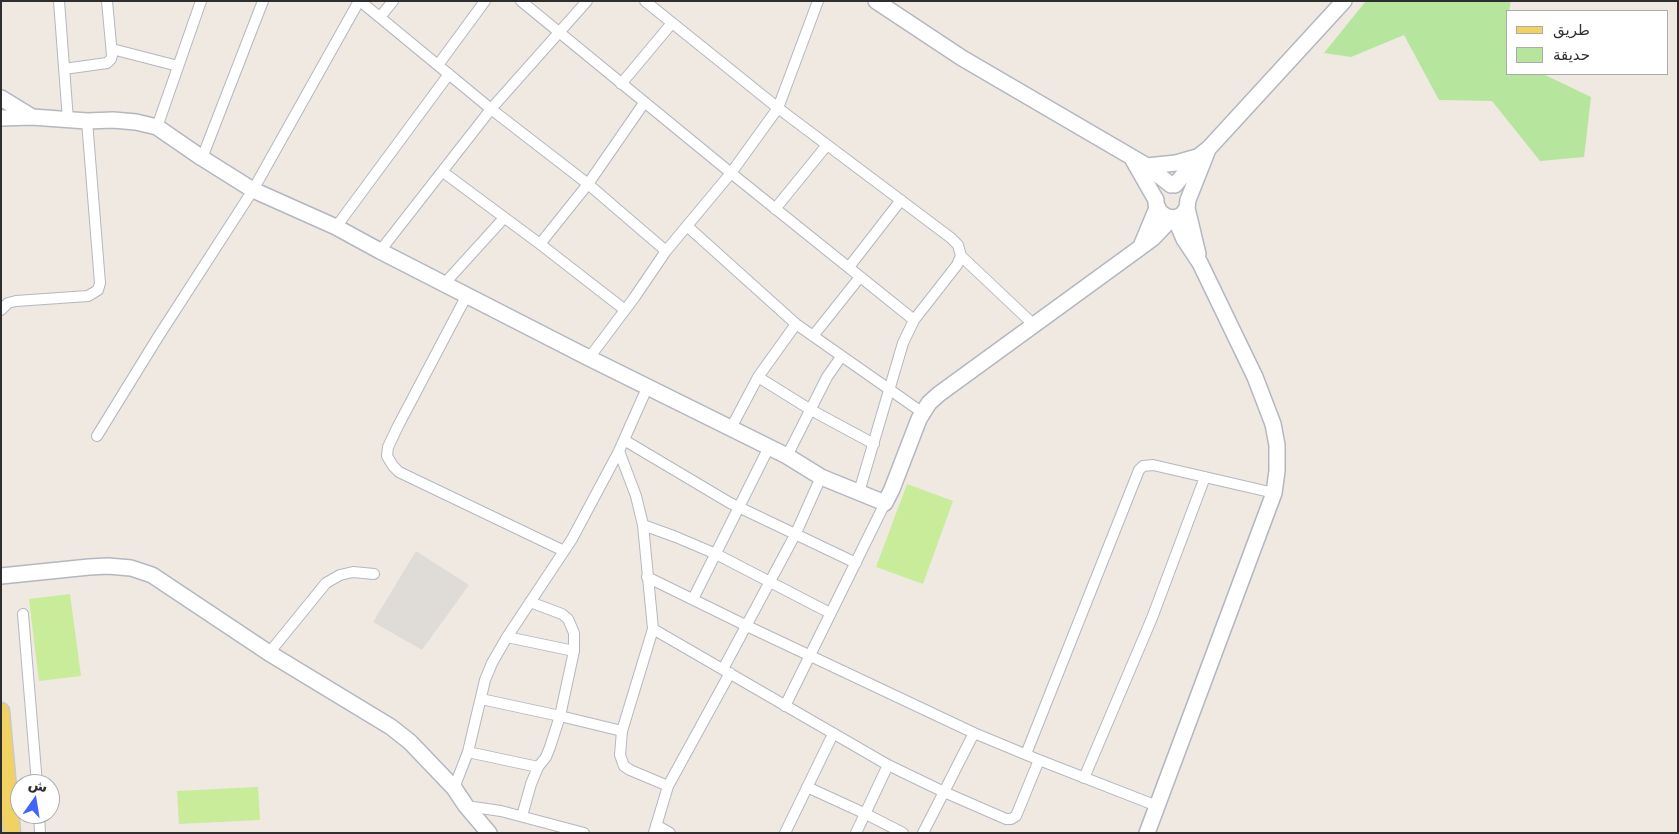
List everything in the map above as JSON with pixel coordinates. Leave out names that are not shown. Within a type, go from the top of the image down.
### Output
[{"type":"main road","points":[[1,711],[12,833]]},
{"type":"street","points":[[59,1],[68,120]]},
{"type":"street","points":[[64,70],[107,63],[112,55],[107,1]]},
{"type":"street","points":[[157,127],[201,1]]},
{"type":"street","points":[[202,158],[263,1]]},
{"type":"street","points":[[97,436],[162,330],[253,190],[359,1],[491,109],[588,184],[666,251]]},
{"type":"street","points":[[380,17],[393,1]]},
{"type":"street","points":[[438,65],[485,1]]},
{"type":"street","points":[[521,1],[730,173],[914,320]]},
{"type":"street","points":[[380,251],[491,109],[587,1]]},
{"type":"street","points":[[644,1],[778,108],[951,238],[958,245],[961,256],[1033,324]]},
{"type":"street","points":[[589,358],[666,251],[730,173],[778,108],[818,1]]},
{"type":"street","points":[[876,1],[962,58],[1131,156],[1173,185],[1182,189],[1180,211],[1184,239],[1200,263],[1255,377],[1272,424],[1277,445],[1278,471],[1274,493],[1147,833]]},
{"type":"street","points":[[1141,247],[1159,191],[1173,185],[1344,1]]},
{"type":"street","points":[[621,84],[672,23]]},
{"type":"street","points":[[112,49],[178,66]]},
{"type":"street","points":[[336,227],[449,74]]},
{"type":"street","points":[[1,98],[32,117]]},
{"type":"street","points":[[540,244],[588,184],[644,103]]},
{"type":"street","points":[[1,118],[32,117],[136,122],[157,127],[253,190],[336,227],[647,388],[787,456],[821,477],[885,503]]},
{"type":"street","points":[[1,310],[8,303],[16,300],[88,296],[98,290],[100,283],[87,121]]},
{"type":"street","points":[[775,209],[827,145]]},
{"type":"street","points":[[1147,166],[1176,163],[1204,152]]},
{"type":"street","points":[[785,706],[892,489],[918,420],[923,413],[939,394],[1153,238],[1180,211],[1204,152]]},
{"type":"street","points":[[1131,156],[1163,215],[1180,211]]},
{"type":"street","points":[[443,172],[625,310]]},
{"type":"street","points":[[849,268],[901,200]]},
{"type":"street","points":[[445,283],[504,218]]},
{"type":"street","points":[[687,226],[796,324],[923,413]]},
{"type":"street","points":[[859,492],[903,343],[914,320],[951,273],[961,256]]},
{"type":"street","points":[[813,336],[860,277]]},
{"type":"street","points":[[467,295],[398,426],[388,447],[387,456],[392,466],[399,472],[564,551]]},
{"type":"street","points":[[731,428],[758,377],[796,324]]},
{"type":"street","points":[[787,456],[827,377],[841,357]]},
{"type":"street","points":[[758,377],[811,410],[874,444]]},
{"type":"street","points":[[454,788],[468,752],[485,680],[492,663],[572,539],[619,451],[647,388]]},
{"type":"street","points":[[624,440],[740,507],[856,563]]},
{"type":"street","points":[[693,599],[769,447]]},
{"type":"street","points":[[619,451],[636,496],[643,524],[653,629],[622,731],[620,755],[624,766],[668,786]]},
{"type":"street","points":[[1026,754],[1139,470],[1143,466],[1153,464],[1274,493]]},
{"type":"street","points":[[670,833],[655,829],[668,786],[768,581],[796,533],[821,477]]},
{"type":"street","points":[[1084,778],[1152,618],[1205,477]]},
{"type":"street","points":[[643,524],[716,554],[830,614]]},
{"type":"street","points":[[1,576],[89,566],[131,568],[152,575],[269,654],[391,728],[410,742],[454,788],[466,806],[489,833]]},
{"type":"street","points":[[269,654],[326,583],[340,574],[353,572],[374,574]]},
{"type":"street","points":[[647,577],[810,656],[974,732],[1039,760],[1157,806]]},
{"type":"street","points":[[522,816],[538,767],[546,757],[560,716],[574,651],[574,633],[568,619],[562,614],[530,602]]},
{"type":"street","points":[[23,614],[35,774]]},
{"type":"street","points":[[653,629],[888,765],[1006,819],[1016,816],[1039,760]]},
{"type":"street","points":[[507,637],[574,651]]},
{"type":"street","points":[[480,700],[622,731]]},
{"type":"street","points":[[923,833],[974,732]]},
{"type":"street","points":[[787,832],[833,734]]},
{"type":"street","points":[[468,752],[538,767]]},
{"type":"street","points":[[856,833],[888,765]]},
{"type":"street","points":[[808,787],[903,833]]},
{"type":"street","points":[[466,806],[501,811],[582,833]]},
{"type":"green space","points":[[1366,1],[1511,1],[1509,10],[1506,10],[1506,75],[1545,75],[1591,97],[1584,157],[1540,161],[1492,101],[1439,100],[1404,35],[1351,57],[1324,53]]},
{"type":"green space","points":[[907,484],[953,501],[923,584],[876,567]]},
{"type":"green space","points":[[70,594],[81,676],[39,681],[29,599]]},
{"type":"green space","points":[[258,787],[260,820],[179,824],[177,791]]},
{"type":"shaded area","points":[[416,551],[469,585],[422,650],[373,622]]}]
